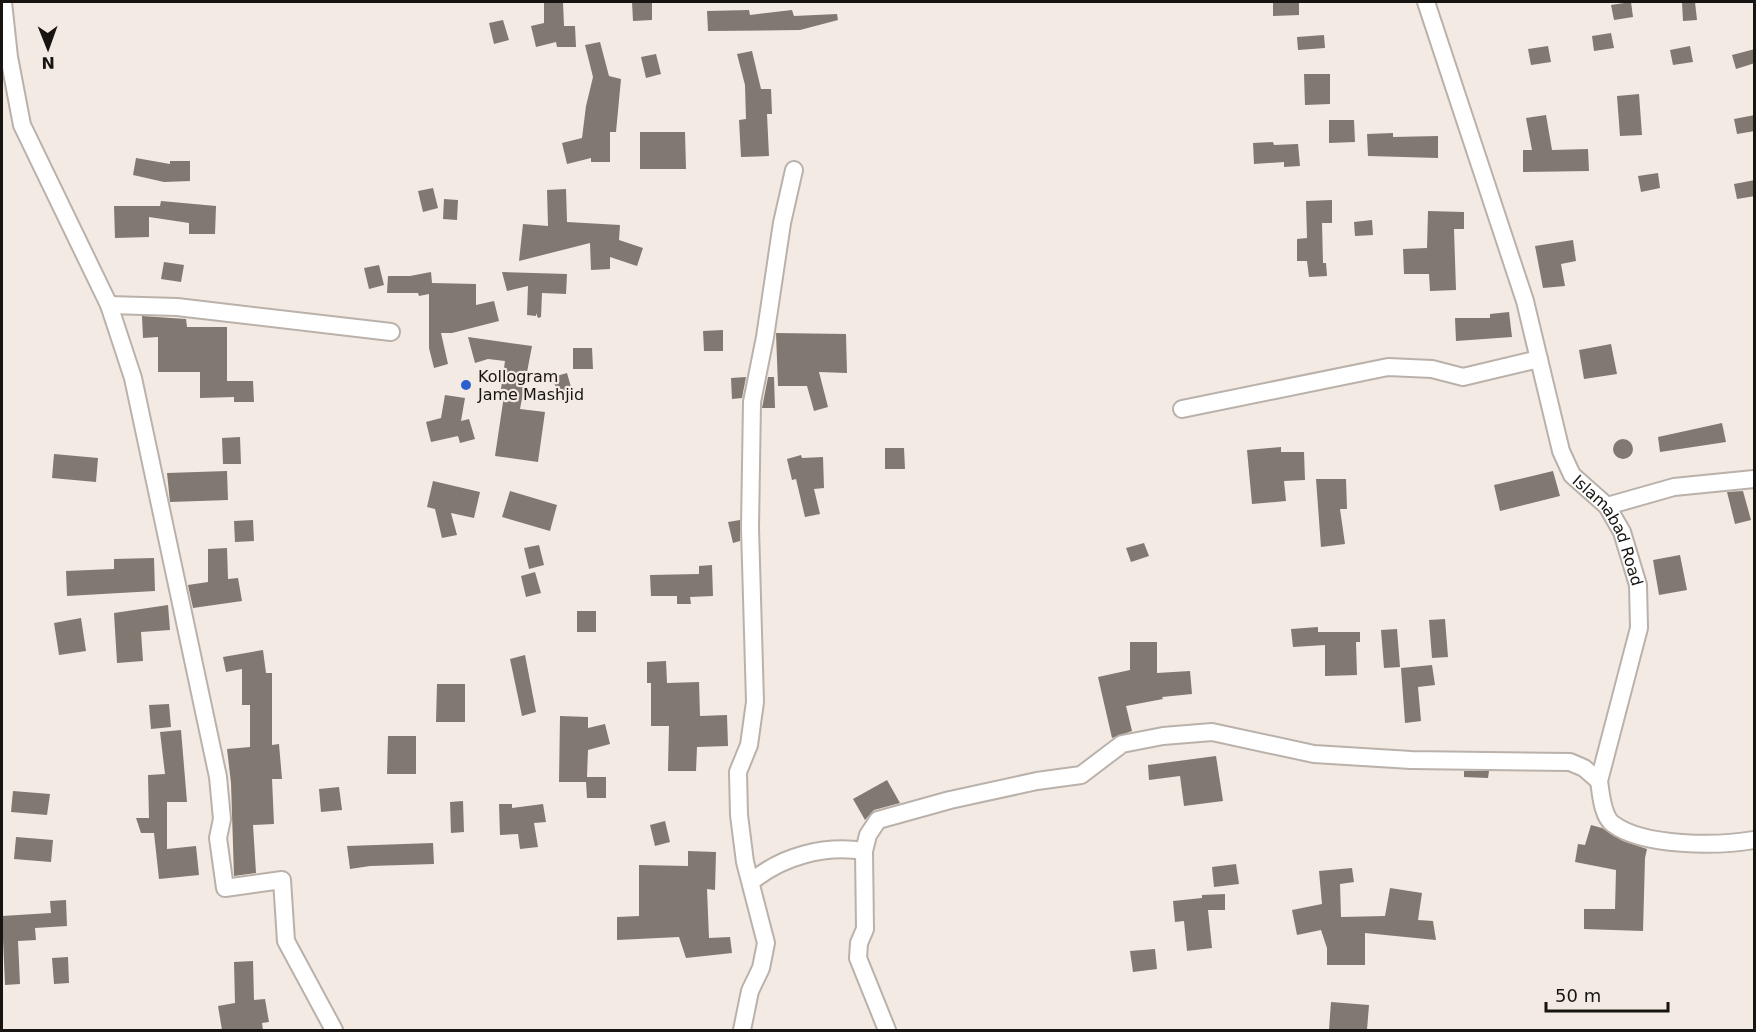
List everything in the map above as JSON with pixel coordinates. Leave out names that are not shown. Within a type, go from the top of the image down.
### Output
[{"type":"street","points":[[3,2],[9,57],[22,125],[109,305],[133,378],[218,777],[222,819],[218,838],[225,888],[282,880],[286,941],[334,1030]]},
{"type":"street","name":"Islamabad Road","points":[[1426,2],[1525,301],[1561,451],[1572,475],[1606,506],[1622,532],[1638,585],[1639,628],[1599,781],[1603,804],[1612,823],[1634,833],[1670,842],[1755,840]]},
{"type":"street","points":[[742,1030],[750,991],[761,968],[766,943],[745,862],[739,815],[738,772],[749,745],[755,702],[750,528],[752,402],[765,337],[782,223],[794,170]]},
{"type":"street","points":[[109,305],[177,307],[391,333]]},
{"type":"street","points":[[1182,409],[1388,367],[1432,369],[1463,377],[1539,359]]},
{"type":"street","points":[[1606,506],[1674,487],[1755,479]]},
{"type":"street","points":[[887,1030],[858,958],[859,943],[866,929],[864,851],[868,835],[878,820],[950,800],[1037,781],[1081,775],[1122,744],[1162,736],[1212,732],[1314,754],[1411,760],[1570,762],[1584,768],[1599,781]]},
{"type":"street","points":[[751,882],[768,868],[810,853],[842,848],[864,851]]},
{"type":"building","points":[[544,2],[563,2],[564,26],[575,26],[576,47],[557,47],[556,42],[536,47],[531,26],[544,23]]},
{"type":"building","points":[[632,2],[652,2],[652,20],[633,21]]},
{"type":"building","points":[[1273,2],[1299,2],[1299,15],[1273,16]]},
{"type":"building","points":[[1631,2],[1633,17],[1614,20],[1611,5]]},
{"type":"building","points":[[1682,2],[1695,2],[1697,20],[1683,21]]},
{"type":"building","points":[[749,10],[750,15],[792,10],[794,16],[837,14],[838,20],[800,30],[708,31],[707,11]]},
{"type":"building","points":[[503,20],[509,40],[494,44],[489,23]]},
{"type":"building","points":[[1611,33],[1614,48],[1594,51],[1592,36]]},
{"type":"building","points":[[1324,35],[1325,48],[1298,50],[1297,37]]},
{"type":"building","points":[[600,42],[609,76],[621,79],[616,132],[610,132],[610,162],[591,162],[591,158],[567,164],[562,143],[582,138],[593,77],[585,45]]},
{"type":"building","points":[[1548,46],[1551,62],[1531,65],[1528,49]]},
{"type":"building","points":[[1690,46],[1693,62],[1673,65],[1670,50]]},
{"type":"building","points":[[1755,49],[1755,63],[1736,69],[1732,55]]},
{"type":"building","points":[[752,51],[761,89],[771,89],[772,114],[767,114],[769,156],[741,157],[739,120],[746,119],[745,85],[737,54]]},
{"type":"building","points":[[656,54],[661,74],[646,78],[641,57]]},
{"type":"building","points":[[1304,74],[1330,74],[1330,104],[1305,105]]},
{"type":"building","points":[[1639,94],[1642,135],[1620,136],[1617,96]]},
{"type":"building","points":[[1546,115],[1552,150],[1588,149],[1589,171],[1523,172],[1523,150],[1532,150],[1526,118]]},
{"type":"building","points":[[1755,115],[1755,131],[1737,134],[1734,119]]},
{"type":"building","points":[[1329,120],[1354,120],[1355,142],[1329,143]]},
{"type":"building","points":[[640,132],[685,132],[686,169],[640,169]]},
{"type":"building","points":[[1393,133],[1393,137],[1438,136],[1438,158],[1368,156],[1367,134]]},
{"type":"building","points":[[1273,142],[1274,145],[1298,144],[1300,166],[1284,167],[1284,162],[1254,164],[1253,143]]},
{"type":"building","points":[[136,158],[170,164],[170,161],[190,161],[190,181],[164,182],[133,175]]},
{"type":"building","points":[[1658,173],[1660,188],[1641,192],[1638,176]]},
{"type":"building","points":[[1755,180],[1755,196],[1737,199],[1734,184]]},
{"type":"building","points":[[433,188],[438,208],[423,212],[418,191]]},
{"type":"building","points":[[566,189],[567,222],[620,225],[619,240],[643,248],[637,266],[610,257],[610,269],[591,270],[590,243],[519,261],[523,224],[548,226],[547,190]]},
{"type":"building","points":[[444,199],[458,200],[457,220],[443,219]]},
{"type":"building","points":[[1332,200],[1332,223],[1322,223],[1323,263],[1326,263],[1327,276],[1309,277],[1307,261],[1297,261],[1297,239],[1307,238],[1306,201]]},
{"type":"building","points":[[161,201],[216,206],[215,234],[189,234],[189,223],[149,217],[149,237],[115,238],[114,206],[160,206]]},
{"type":"building","points":[[1428,211],[1464,212],[1464,229],[1454,229],[1456,290],[1430,291],[1429,274],[1404,274],[1403,249],[1427,248]]},
{"type":"building","points":[[1372,220],[1373,235],[1355,236],[1354,222]]},
{"type":"building","points":[[1573,240],[1576,261],[1561,264],[1565,286],[1543,288],[1535,246]]},
{"type":"building","points":[[164,262],[184,265],[181,282],[161,279]]},
{"type":"building","points":[[379,265],[384,285],[369,289],[364,268]]},
{"type":"building","points":[[431,272],[432,283],[476,284],[476,305],[494,301],[499,321],[452,333],[441,333],[448,364],[434,368],[429,348],[429,294],[419,296],[418,293],[387,293],[388,276],[410,276]]},
{"type":"building","points":[[502,272],[567,274],[566,294],[542,293],[541,317],[538,318],[536,313],[536,316],[527,315],[528,286],[507,291]]},
{"type":"building","points":[[1509,312],[1512,337],[1456,341],[1455,318],[1490,318],[1490,314]]},
{"type":"building","points":[[142,316],[186,319],[187,327],[227,327],[227,381],[253,381],[254,402],[234,402],[234,397],[200,398],[200,372],[158,372],[158,337],[143,338]]},
{"type":"building","points":[[723,330],[723,351],[704,351],[703,331]]},
{"type":"building","points":[[776,333],[846,334],[847,373],[819,372],[828,407],[814,411],[807,386],[778,386]]},
{"type":"building","points":[[468,337],[532,346],[520,409],[545,412],[538,462],[495,456],[505,389],[501,389],[505,361],[488,359],[475,363]]},
{"type":"building","points":[[1611,344],[1617,374],[1584,379],[1579,350]]},
{"type":"building","points":[[573,348],[592,348],[593,369],[573,369]]},
{"type":"building","points":[[567,373],[573,394],[558,397],[553,377]]},
{"type":"building","points":[[746,377],[742,398],[732,399],[731,378]]},
{"type":"building","points":[[768,377],[774,377],[775,408],[762,408]]},
{"type":"building","points":[[445,395],[465,398],[461,421],[469,419],[475,439],[460,443],[458,436],[431,442],[426,422],[441,418]]},
{"type":"building","points":[[1722,423],[1726,442],[1660,452],[1658,437]]},
{"type":"building","points":[[240,437],[241,464],[223,464],[222,438]]},
{"type":"building","points":[[1623,439],[1630,442],[1633,449],[1630,456],[1623,459],[1616,456],[1613,449],[1616,442]]},
{"type":"building","points":[[1281,447],[1281,452],[1304,452],[1305,480],[1284,481],[1286,501],[1252,504],[1247,450]]},
{"type":"building","points":[[885,448],[904,448],[905,469],[885,469]]},
{"type":"building","points":[[54,454],[98,458],[96,482],[52,478]]},
{"type":"building","points":[[801,455],[802,458],[823,457],[824,488],[814,489],[820,514],[805,517],[796,479],[792,480],[787,459]]},
{"type":"building","points":[[227,471],[228,500],[170,502],[167,473]]},
{"type":"building","points":[[1553,471],[1560,496],[1500,511],[1494,485]]},
{"type":"building","points":[[1316,479],[1346,479],[1347,509],[1340,509],[1345,544],[1321,547]]},
{"type":"building","points":[[433,481],[480,492],[474,518],[451,513],[457,535],[442,538],[435,509],[427,507]]},
{"type":"building","points":[[510,491],[557,505],[550,531],[502,517]]},
{"type":"building","points":[[1743,491],[1751,520],[1735,524],[1727,492]]},
{"type":"building","points":[[253,520],[254,541],[235,542],[234,521]]},
{"type":"building","points":[[740,520],[740,541],[733,543],[728,522]]},
{"type":"building","points":[[1144,543],[1149,556],[1131,562],[1126,548]]},
{"type":"building","points":[[539,545],[544,565],[529,569],[524,548]]},
{"type":"building","points":[[227,548],[228,579],[238,578],[242,601],[193,608],[188,585],[208,582],[208,549]]},
{"type":"building","points":[[1680,555],[1687,590],[1659,595],[1653,560]]},
{"type":"building","points":[[154,558],[155,591],[67,596],[66,571],[114,569],[114,559]]},
{"type":"building","points":[[712,565],[713,596],[690,597],[691,604],[677,604],[677,596],[651,596],[650,575],[699,574],[699,566]]},
{"type":"building","points":[[535,572],[541,593],[526,597],[521,576]]},
{"type":"building","points":[[168,605],[170,630],[141,632],[143,661],[117,663],[114,613]]},
{"type":"building","points":[[577,611],[596,611],[596,632],[577,632]]},
{"type":"building","points":[[81,618],[86,651],[59,655],[54,623]]},
{"type":"building","points":[[1445,619],[1448,657],[1432,658],[1429,620]]},
{"type":"building","points":[[1318,627],[1318,632],[1360,632],[1360,642],[1356,642],[1357,675],[1325,676],[1325,645],[1293,647],[1291,629]]},
{"type":"building","points":[[1397,629],[1400,667],[1384,668],[1381,630]]},
{"type":"building","points":[[1130,642],[1157,642],[1157,673],[1190,671],[1192,694],[1162,697],[1163,699],[1126,706],[1132,731],[1112,738],[1098,677],[1130,670]]},
{"type":"building","points":[[263,650],[266,673],[272,673],[272,745],[279,744],[282,779],[272,779],[274,824],[253,825],[256,873],[234,876],[231,783],[227,749],[250,747],[250,705],[242,705],[242,669],[226,672],[223,657]]},
{"type":"building","points":[[525,655],[536,712],[522,716],[510,659]]},
{"type":"building","points":[[666,661],[667,683],[699,682],[700,716],[727,715],[728,746],[697,747],[696,771],[668,771],[669,726],[651,726],[651,683],[647,683],[647,662]]},
{"type":"building","points":[[1432,665],[1435,685],[1418,687],[1421,721],[1405,723],[1401,668]]},
{"type":"building","points":[[437,684],[465,684],[465,722],[436,722]]},
{"type":"building","points":[[169,704],[171,727],[151,729],[149,705]]},
{"type":"building","points":[[560,716],[588,717],[588,728],[605,724],[610,744],[588,750],[587,777],[606,777],[606,798],[587,798],[586,782],[559,782]]},
{"type":"building","points":[[181,730],[187,802],[167,802],[167,849],[196,846],[199,875],[159,879],[154,833],[141,833],[136,818],[149,818],[148,775],[165,774],[160,732]]},
{"type":"building","points":[[388,736],[416,736],[416,774],[387,774]]},
{"type":"building","points":[[1216,756],[1223,801],[1184,806],[1180,776],[1149,780],[1148,765]]},
{"type":"building","points":[[1464,771],[1489,771],[1488,778],[1464,777]]},
{"type":"building","points":[[887,780],[900,803],[874,810],[865,820],[853,799]]},
{"type":"building","points":[[339,787],[342,810],[321,812],[319,789]]},
{"type":"building","points":[[13,791],[50,794],[47,815],[11,812]]},
{"type":"building","points":[[463,801],[464,832],[451,833],[450,802]]},
{"type":"building","points":[[499,804],[512,804],[512,808],[543,804],[546,822],[534,823],[538,847],[520,849],[518,834],[500,835]]},
{"type":"building","points":[[665,821],[670,842],[655,846],[650,825]]},
{"type":"building","points":[[1591,825],[1602,828],[1623,841],[1647,849],[1643,931],[1584,929],[1584,909],[1615,909],[1616,870],[1575,862],[1578,844],[1585,845]]},
{"type":"building","points":[[16,837],[53,840],[51,862],[14,859]]},
{"type":"building","points":[[433,843],[434,864],[370,866],[350,869],[347,846]]},
{"type":"building","points":[[688,851],[716,852],[715,890],[707,889],[709,938],[730,937],[732,953],[686,958],[679,937],[617,940],[617,917],[639,916],[639,865],[688,866]]},
{"type":"building","points":[[1236,864],[1239,884],[1214,887],[1212,867]]},
{"type":"building","points":[[1352,868],[1354,882],[1340,884],[1341,917],[1385,916],[1390,888],[1422,893],[1418,920],[1433,921],[1436,940],[1365,933],[1365,965],[1327,965],[1327,948],[1321,930],[1297,935],[1292,910],[1322,904],[1319,871]]},
{"type":"building","points":[[1225,894],[1225,910],[1208,910],[1212,948],[1187,951],[1184,921],[1175,922],[1173,901],[1202,898],[1202,895]]},
{"type":"building","points":[[66,900],[67,926],[35,928],[36,940],[18,941],[20,984],[5,985],[2,916],[51,913],[50,901]]},
{"type":"building","points":[[1155,949],[1157,969],[1133,972],[1130,951]]},
{"type":"building","points":[[68,957],[69,983],[54,984],[52,958]]},
{"type":"building","points":[[253,961],[254,1000],[265,999],[269,1022],[262,1023],[263,1030],[222,1030],[218,1006],[235,1003],[234,962]]},
{"type":"building","points":[[1331,1002],[1369,1005],[1367,1030],[1329,1030]]},
{"type":"place","name":"Kollogram Jame Mashjid","points":[[466,385]]}]
